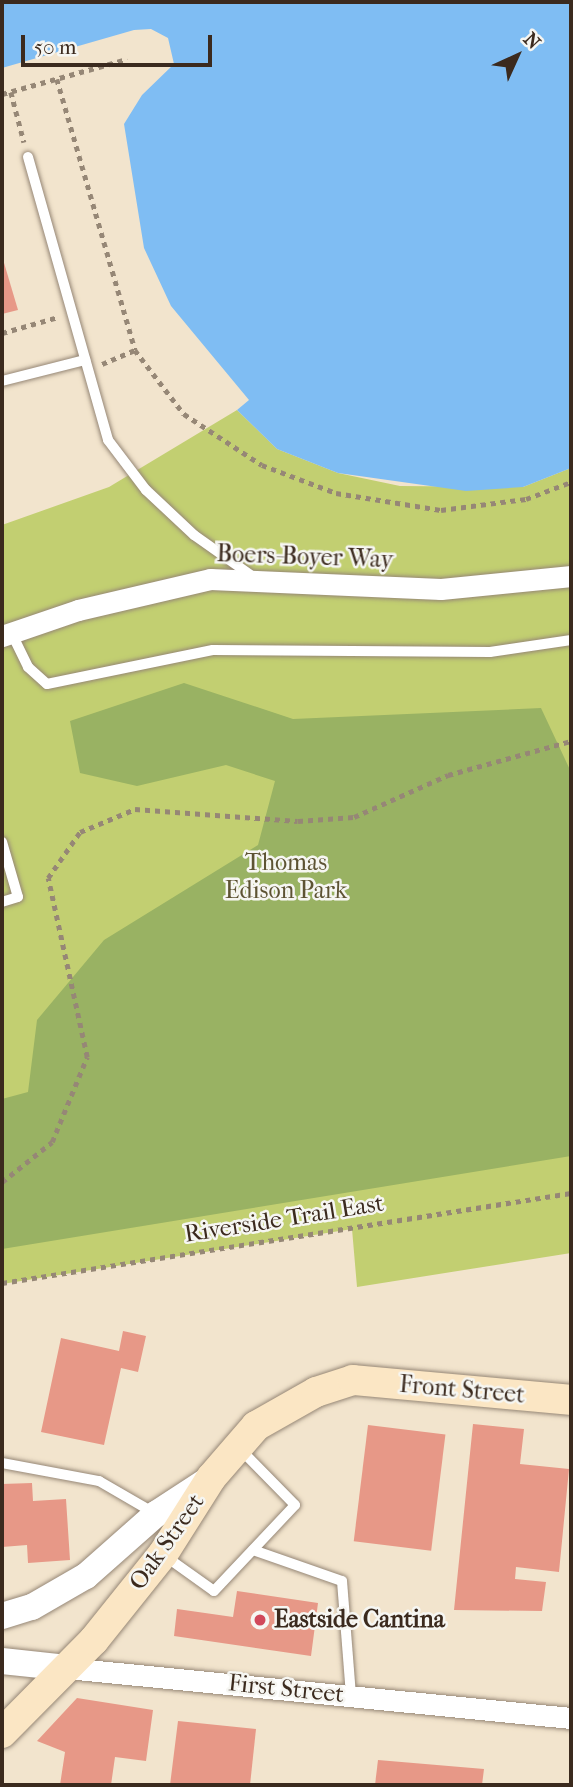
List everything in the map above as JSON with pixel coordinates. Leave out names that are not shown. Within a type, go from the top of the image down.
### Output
[{"type":"main road","name":"Front Street","points":[[353,1380],[571,1400]]},
{"type":"main road","name":"Oak Street","points":[[2,1733],[67,1668],[163,1554],[211,1478],[256,1426],[316,1392],[353,1380]]},
{"type":"street","name":"Boers-Boyer Way","points":[[6,634],[168,585],[256,579],[441,589],[571,576]]},
{"type":"street","points":[[2,1616],[32,1607],[86,1576],[156,1514],[211,1478]]},
{"type":"street","name":"First Street","points":[[2,1661],[571,1718]]},
{"type":"lane","points":[[28,157],[108,440],[146,490],[194,535],[256,579]]},
{"type":"lane","points":[[2,381],[87,365]]},
{"type":"lane","points":[[6,634],[28,667],[47,684],[214,650],[490,652],[571,640]]},
{"type":"lane","points":[[2,842],[18,897],[2,902]]},
{"type":"lane","points":[[163,1554],[214,1591],[295,1504],[238,1447]]},
{"type":"lane","points":[[2,1463],[99,1481],[156,1514]]},
{"type":"lane","points":[[253,1549],[342,1581],[351,1696]]},
{"type":"path","points":[[2,94],[127,59]]},
{"type":"path","points":[[57,79],[135,350],[184,414],[261,465],[336,493],[441,510],[526,499],[571,482]]},
{"type":"path","points":[[11,92],[28,157]]},
{"type":"path","points":[[2,333],[72,313]]},
{"type":"path","points":[[87,365],[135,350]]},
{"type":"path","points":[[2,1182],[52,1142],[87,1056],[48,878],[57,856],[80,832],[135,809],[298,821],[354,817],[448,775],[571,741]]},
{"type":"path","name":"Riverside Trail East","points":[[2,1283],[571,1192]]},
{"type":"green space","name":"Thomas Edison Park","points":[[237,410],[277,449],[338,473],[400,486],[523,487],[571,468],[571,1253],[357,1287],[352,1229],[2,1284],[2,525],[109,487]]},
{"type":"green space","points":[[184,683],[293,719],[541,708],[571,772],[571,1156],[2,1249],[2,1099],[28,1092],[37,1020],[104,940],[258,845],[275,781],[226,765],[137,786],[80,773],[70,721]]},
{"type":"water","points":[[2,2],[571,2],[571,468],[523,487],[466,491],[338,473],[277,449],[237,410],[249,400],[171,306],[144,248],[124,124],[142,95],[174,64],[168,38],[151,29],[134,30],[2,68]]},
{"type":"building","points":[[2,256],[18,310],[2,314]]},
{"type":"building","points":[[123,1331],[146,1336],[138,1372],[121,1368],[104,1445],[41,1432],[61,1338],[119,1351]]},
{"type":"building","points":[[473,1424],[524,1429],[520,1464],[569,1469],[559,1572],[516,1567],[515,1579],[546,1582],[542,1611],[454,1610]]},
{"type":"building","points":[[368,1425],[445,1435],[431,1551],[354,1541]]},
{"type":"building","points":[[32,1483],[33,1501],[66,1499],[70,1560],[28,1563],[27,1545],[2,1547],[2,1484]]},
{"type":"building","points":[[237,1591],[318,1603],[311,1656],[174,1636],[177,1609],[233,1617]]},
{"type":"building","points":[[77,1698],[153,1710],[146,1761],[115,1757],[111,1785],[60,1785],[65,1752],[37,1741]]},
{"type":"building","points":[[178,1721],[256,1729],[250,1785],[170,1785]]},
{"type":"building","points":[[378,1760],[484,1769],[482,1785],[375,1785]]},
{"type":"place","name":"Eastside Cantina","points":[[260,1620]]}]
